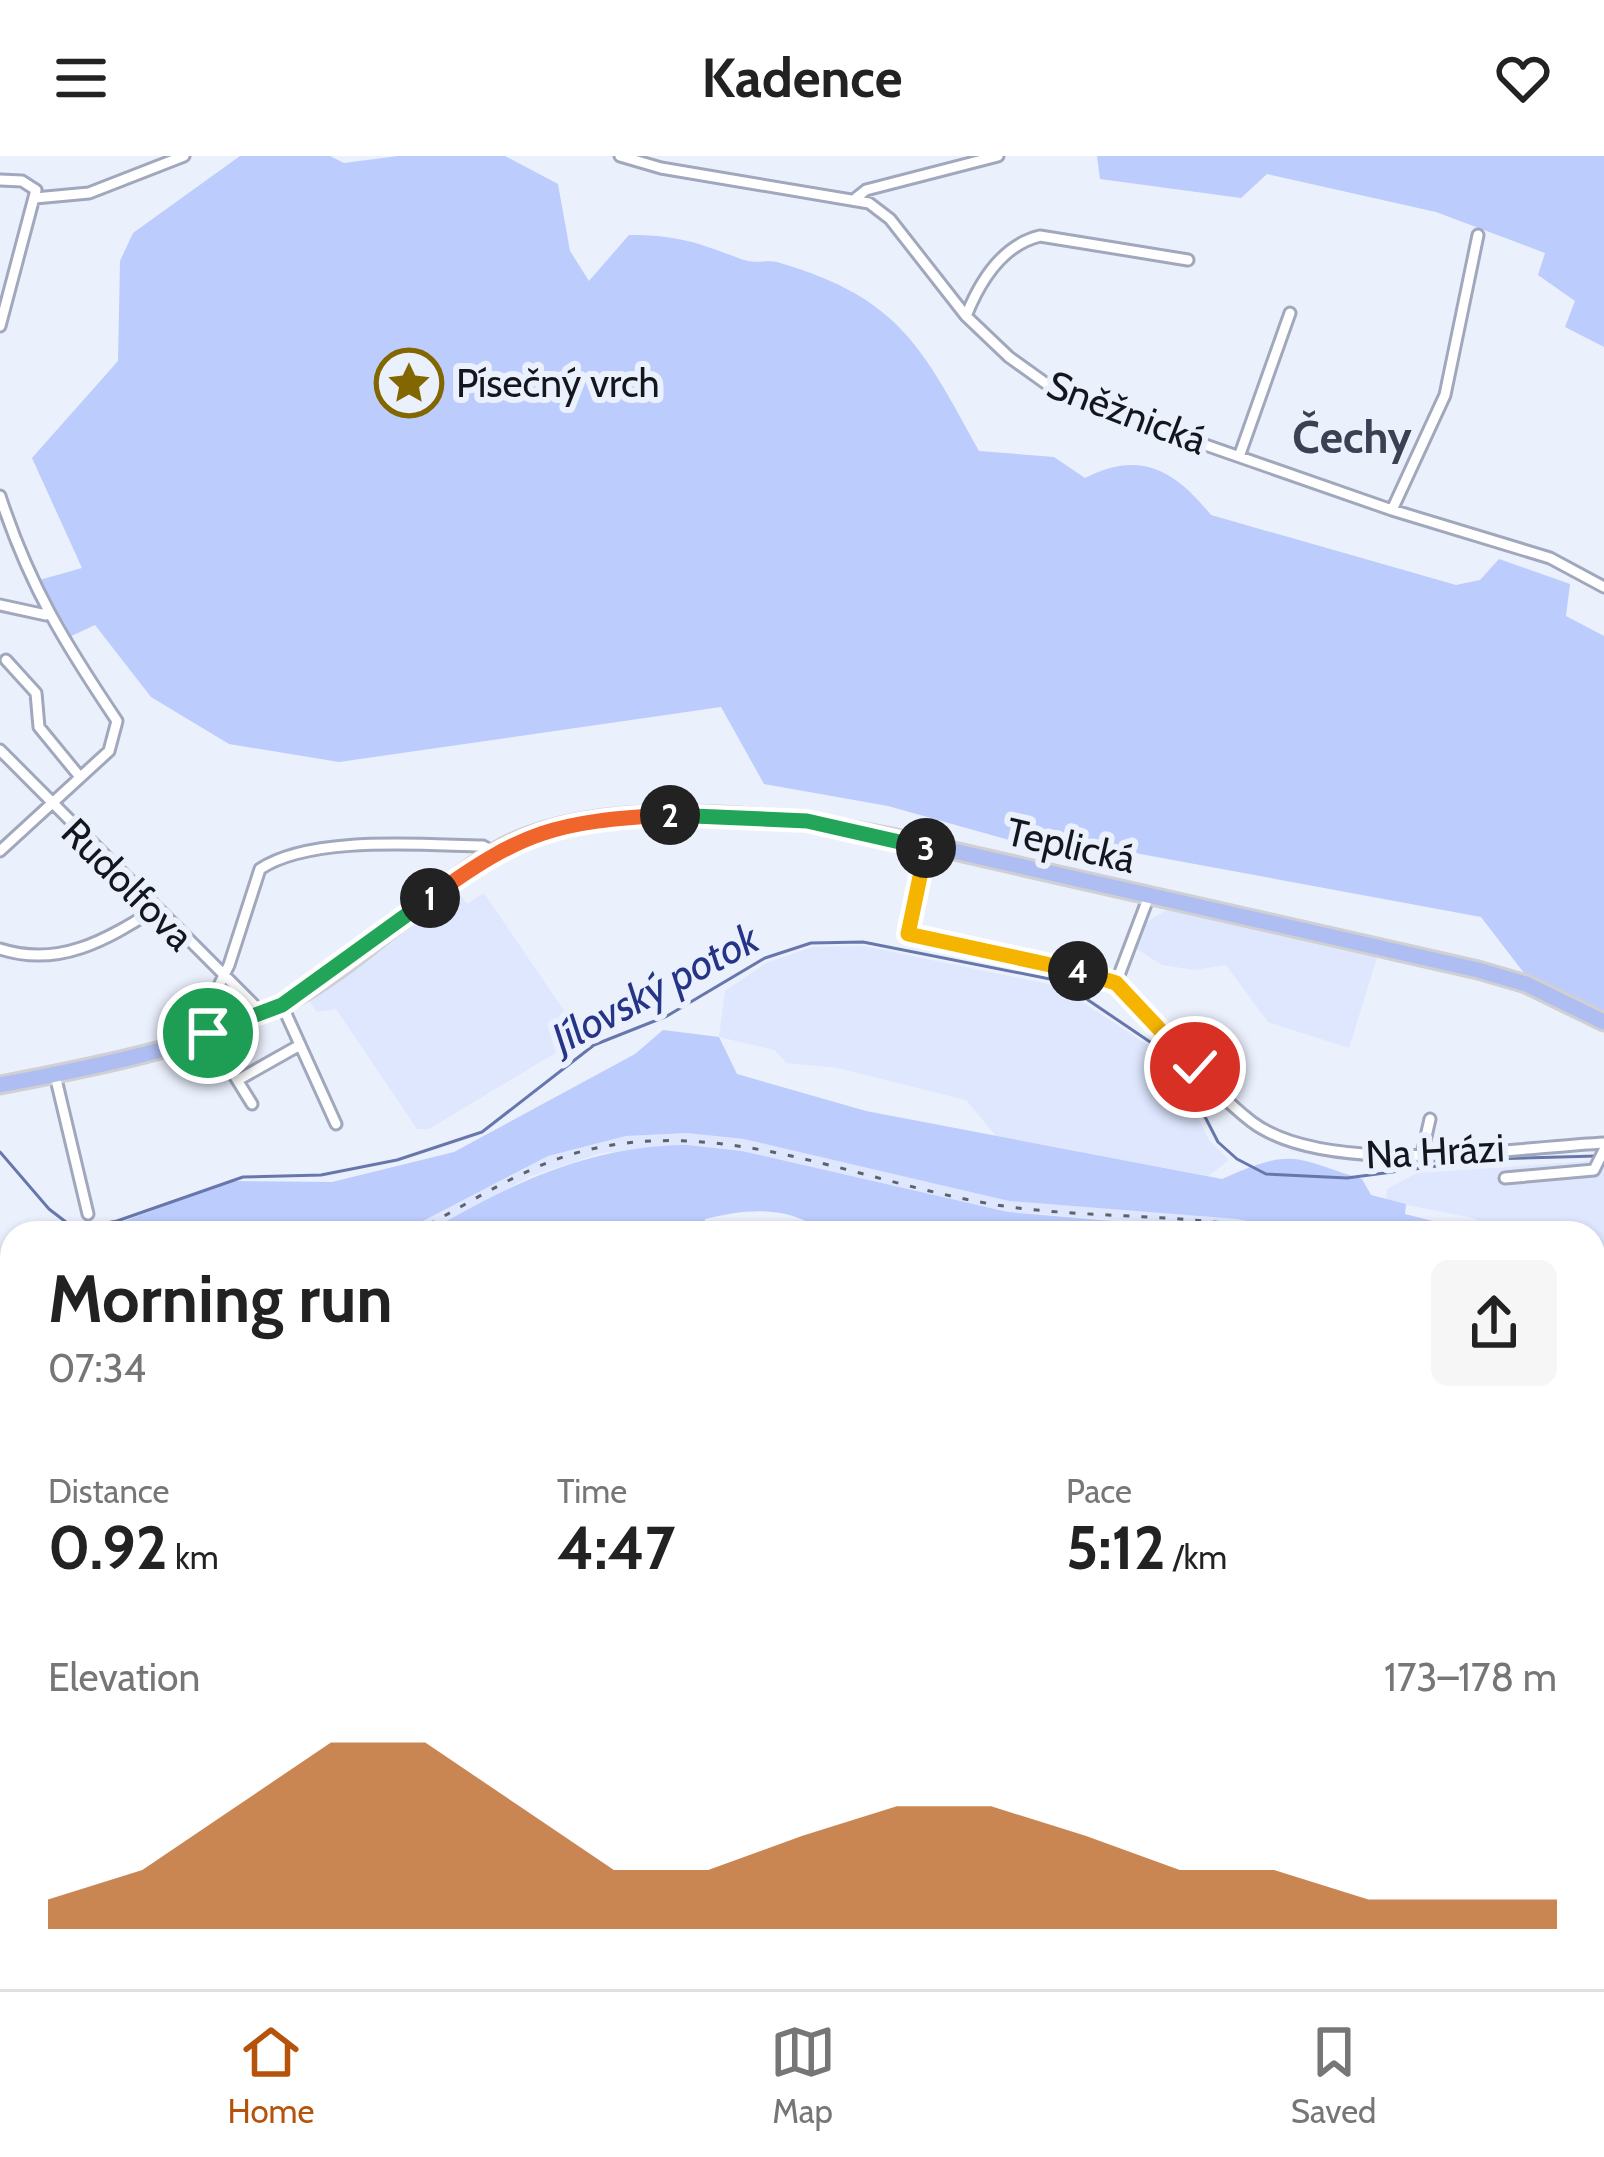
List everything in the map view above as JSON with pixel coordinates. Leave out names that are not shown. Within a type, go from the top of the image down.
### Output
[{"type":"main road","name":"Teplická","points":[[0,1085],[55,1075],[208,1033],[282,1005],[494,852],[542,830],[670,815],[807,821],[926,846],[1502,976],[1604,1022]]},
{"type":"street","points":[[35,198],[89,193],[184,156]]},
{"type":"street","name":"Sněžnická","points":[[620,156],[661,168],[856,198],[890,219],[966,316],[1009,357],[1062,395],[1392,510],[1550,558],[1604,587]]},
{"type":"street","name":"Sněžnická","points":[[856,198],[866,190],[998,156]]},
{"type":"street","points":[[0,180],[29,183],[35,198],[0,324]]},
{"type":"street","points":[[1392,510],[1445,395],[1478,235]]},
{"type":"street","points":[[966,316],[991,272],[1020,240],[1040,236],[1189,260]]},
{"type":"street","points":[[1240,454],[1290,313]]},
{"type":"street","points":[[0,496],[19,556],[46,615],[117,721],[109,752],[0,851]]},
{"type":"street","points":[[0,605],[46,615]]},
{"type":"street","points":[[6,660],[36,693],[38,727],[80,777]]},
{"type":"street","name":"Rudolfova","points":[[0,751],[262,1013]]},
{"type":"street","points":[[252,1104],[208,1033],[208,1008],[223,979],[254,875],[269,863],[347,848],[483,846],[494,852]]},
{"type":"street","points":[[926,846],[908,934],[1052,962],[1116,983],[1149,896]]},
{"type":"street","points":[[0,950],[74,952],[100,943],[154,910]]},
{"type":"street","name":"Na Hrázi","points":[[1116,983],[1211,1086],[1291,1143],[1344,1155],[1604,1147]]},
{"type":"street","points":[[282,1005],[336,1124]]},
{"type":"street","points":[[238,1080],[300,1046]]},
{"type":"street","points":[[55,1075],[88,1214]]},
{"type":"street","points":[[1422,1154],[1430,1119]]},
{"type":"street","points":[[1504,1178],[1594,1170],[1604,1147]]},
{"type":"shaded area","points":[[240,156],[330,156],[344,163],[398,156],[505,156],[558,184],[570,251],[589,281],[629,235],[646,235],[688,241],[748,261],[780,263],[854,293],[904,332],[923,356],[979,451],[1054,457],[1085,478],[1122,466],[1154,469],[1183,486],[1211,515],[1456,585],[1480,580],[1499,559],[1570,584],[1566,616],[1604,636],[1604,1015],[1524,973],[1481,917],[1086,844],[1080,860],[888,806],[764,784],[721,707],[339,762],[229,744],[151,697],[95,625],[67,638],[36,581],[82,568],[32,458],[118,361],[120,261],[133,233]]},
{"type":"shaded area","points":[[1097,156],[1604,156],[1604,347],[1565,327],[1575,301],[1538,275],[1545,253],[1436,212],[1267,174],[1241,198],[1100,179]]},
{"type":"shaded area","points":[[458,892],[467,904],[484,893],[582,1037],[429,1129],[417,1129],[336,1009],[317,1012],[308,999]]},
{"type":"shaded area","points":[[1167,910],[1377,958],[1349,1048],[1268,1022],[1226,965],[1194,970],[1162,965],[1137,949],[1145,923]]},
{"type":"shaded area","points":[[864,946],[1058,986],[1157,1051],[1181,1082],[1209,1140],[1229,1160],[1208,1176],[996,1136],[966,1100],[838,1068],[786,1063],[775,1050],[719,1037],[725,991],[766,963],[812,947]]},
{"type":"shaded area","points":[[663,1030],[719,1037],[737,1074],[866,1111],[1222,1179],[1279,1159],[1305,1161],[1362,1179],[1371,1195],[1406,1204],[1405,1214],[1433,1221],[1247,1221],[1009,1201],[744,1139],[687,1133],[626,1136],[548,1156],[423,1221],[125,1221],[230,1181],[332,1182],[454,1152],[635,1054]]},
{"type":"shaded area","points":[[687,1133],[744,1139],[1009,1201],[1247,1221],[1135,1221],[1008,1212],[742,1151],[687,1145],[601,1153],[531,1176],[448,1221],[423,1221],[548,1156],[626,1136]]},
{"type":"shaded area","points":[[651,1147],[742,1151],[1008,1212],[1114,1221],[805,1221],[767,1211],[705,1221],[448,1221],[550,1171]]},
{"type":"shaded area","points":[[1604,1160],[1604,1221],[1479,1221],[1386,1201],[1387,1189],[1417,1173]]},
{"type":"waterway","name":"Jílovský potok","points":[[117,1221],[243,1177],[321,1175],[397,1160],[482,1132],[594,1045],[667,1016],[765,958],[811,943],[863,942],[1060,981],[1159,1048],[1185,1078],[1218,1142],[1237,1159],[1266,1174],[1347,1178],[1490,1159],[1596,1156]]},
{"type":"waterway","name":"Jílovský potok","points":[[0,1152],[65,1221]]},
{"type":"railway","points":[[435,1221],[509,1180],[569,1155],[625,1143],[681,1141],[791,1156],[1010,1207],[1200,1221]]},
{"type":"place","name":"Písečný vrch","points":[[409,383]]},
{"type":"district","name":"Čechy","points":[[1352,437]]},
{"type":"route","points":[[208,1033],[282,1005],[305,991],[519,838],[570,825],[639,817],[740,816],[807,821],[926,846],[908,934],[1052,962],[1116,983],[1195,1067]]}]
